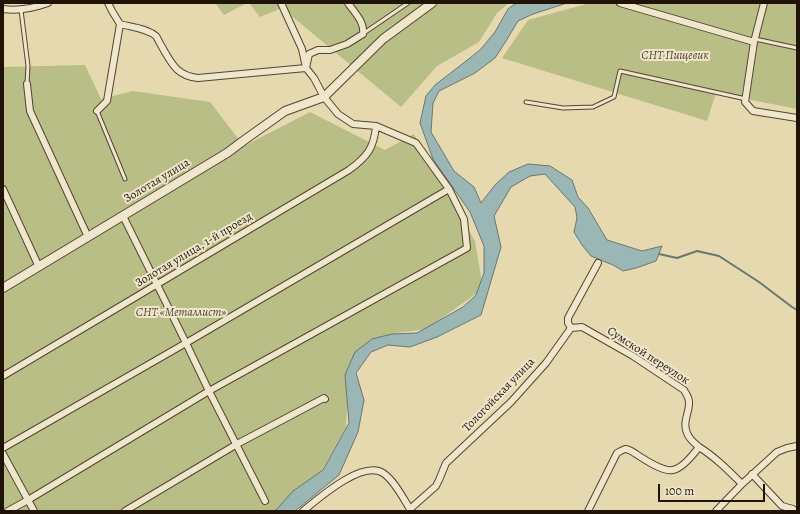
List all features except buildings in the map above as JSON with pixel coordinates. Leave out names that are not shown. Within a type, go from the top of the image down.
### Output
[{"type":"street","points":[[3,9],[20,9],[48,3]]},
{"type":"street","points":[[98,111],[107,101],[120,24],[108,3]]},
{"type":"street","points":[[8,511],[209,391],[467,248],[464,219],[449,189],[416,143],[376,126],[353,124],[338,114],[324,97],[314,78],[306,68],[302,49],[281,3]]},
{"type":"street","points":[[306,68],[309,54],[318,50],[330,50],[348,44],[363,34],[364,28],[348,3]]},
{"type":"street","points":[[324,97],[383,39],[432,3]]},
{"type":"street","points":[[620,3],[755,41]]},
{"type":"street","points":[[764,3],[755,41],[745,102],[753,111],[797,118]]},
{"type":"street","points":[[120,24],[144,30],[156,37],[172,65],[177,70],[190,77],[198,78],[306,68]]},
{"type":"street","points":[[27,84],[30,111],[88,237]]},
{"type":"street","name":"Золотая улица","points":[[3,288],[227,153],[285,111],[324,97]]},
{"type":"street","name":"Золотая улица, 1-й проезд","points":[[3,376],[360,163],[372,144],[376,126]]},
{"type":"street","points":[[3,189],[39,266]]},
{"type":"street","points":[[3,448],[449,189]]},
{"type":"street","points":[[123,216],[209,391],[265,500]]},
{"type":"street","points":[[571,328],[568,323],[568,318],[598,263]]},
{"type":"street","name":"Сумской переулок","points":[[571,328],[582,327],[633,356],[684,390],[690,404],[685,421],[686,432],[690,439],[722,464],[742,484]]},
{"type":"street","name":"Тологойская улица","points":[[410,510],[436,486],[440,480],[446,463],[516,396],[546,363],[571,328]]},
{"type":"street","points":[[125,511],[236,444],[324,398],[325,399]]},
{"type":"street","points":[[716,511],[752,474],[777,452],[797,446]]},
{"type":"street","points":[[588,511],[617,453],[626,449],[630,450],[647,461],[666,470],[674,470],[680,467],[691,457],[699,447]]},
{"type":"street","points":[[3,454],[34,511]]},
{"type":"street","points":[[304,511],[326,493],[354,475],[372,470],[381,472],[388,476],[410,510]]},
{"type":"street","points":[[752,474],[782,506],[795,511]]},
{"type":"lane","points":[[363,34],[408,3]]},
{"type":"lane","points":[[20,9],[28,66],[27,84]]},
{"type":"lane","points":[[755,41],[797,48]]},
{"type":"lane","points":[[526,102],[563,108],[593,107],[614,97],[620,71],[746,99]]},
{"type":"lane","points":[[98,111],[125,179]]},
{"type":"green space","points":[[215,3],[247,3],[224,15]]},
{"type":"green space","points":[[249,3],[509,3],[497,13],[479,42],[437,66],[401,107],[282,8],[260,17]]},
{"type":"green space","name":"СНТ Пищевик","points":[[590,3],[797,3],[797,109],[716,93],[707,121],[502,58],[528,20]]},
{"type":"green space","name":"СНТ «Металлист»","points":[[85,65],[101,99],[133,91],[210,102],[244,146],[310,112],[385,150],[414,134],[475,241],[481,276],[481,290],[427,329],[396,333],[364,347],[348,388],[346,427],[321,472],[278,511],[3,511],[3,67]]},
{"type":"water","points":[[517,3],[567,3],[533,14],[518,21],[495,58],[475,73],[439,91],[433,103],[431,132],[454,171],[474,187],[481,203],[495,185],[509,172],[528,164],[550,166],[572,180],[578,197],[588,208],[607,240],[642,251],[662,246],[656,261],[623,271],[591,256],[574,232],[577,218],[575,207],[545,174],[530,176],[511,187],[494,216],[501,247],[481,315],[437,337],[410,347],[388,345],[371,352],[356,373],[364,400],[358,432],[339,475],[295,511],[274,511],[293,491],[323,470],[349,423],[345,375],[355,352],[372,339],[392,334],[417,333],[463,307],[476,295],[484,273],[484,246],[470,212],[433,159],[420,123],[426,96],[435,85],[481,49],[495,32],[508,9]]},
{"type":"waterway","points":[[659,254],[677,258],[697,251],[719,256],[759,282],[797,310]]}]
